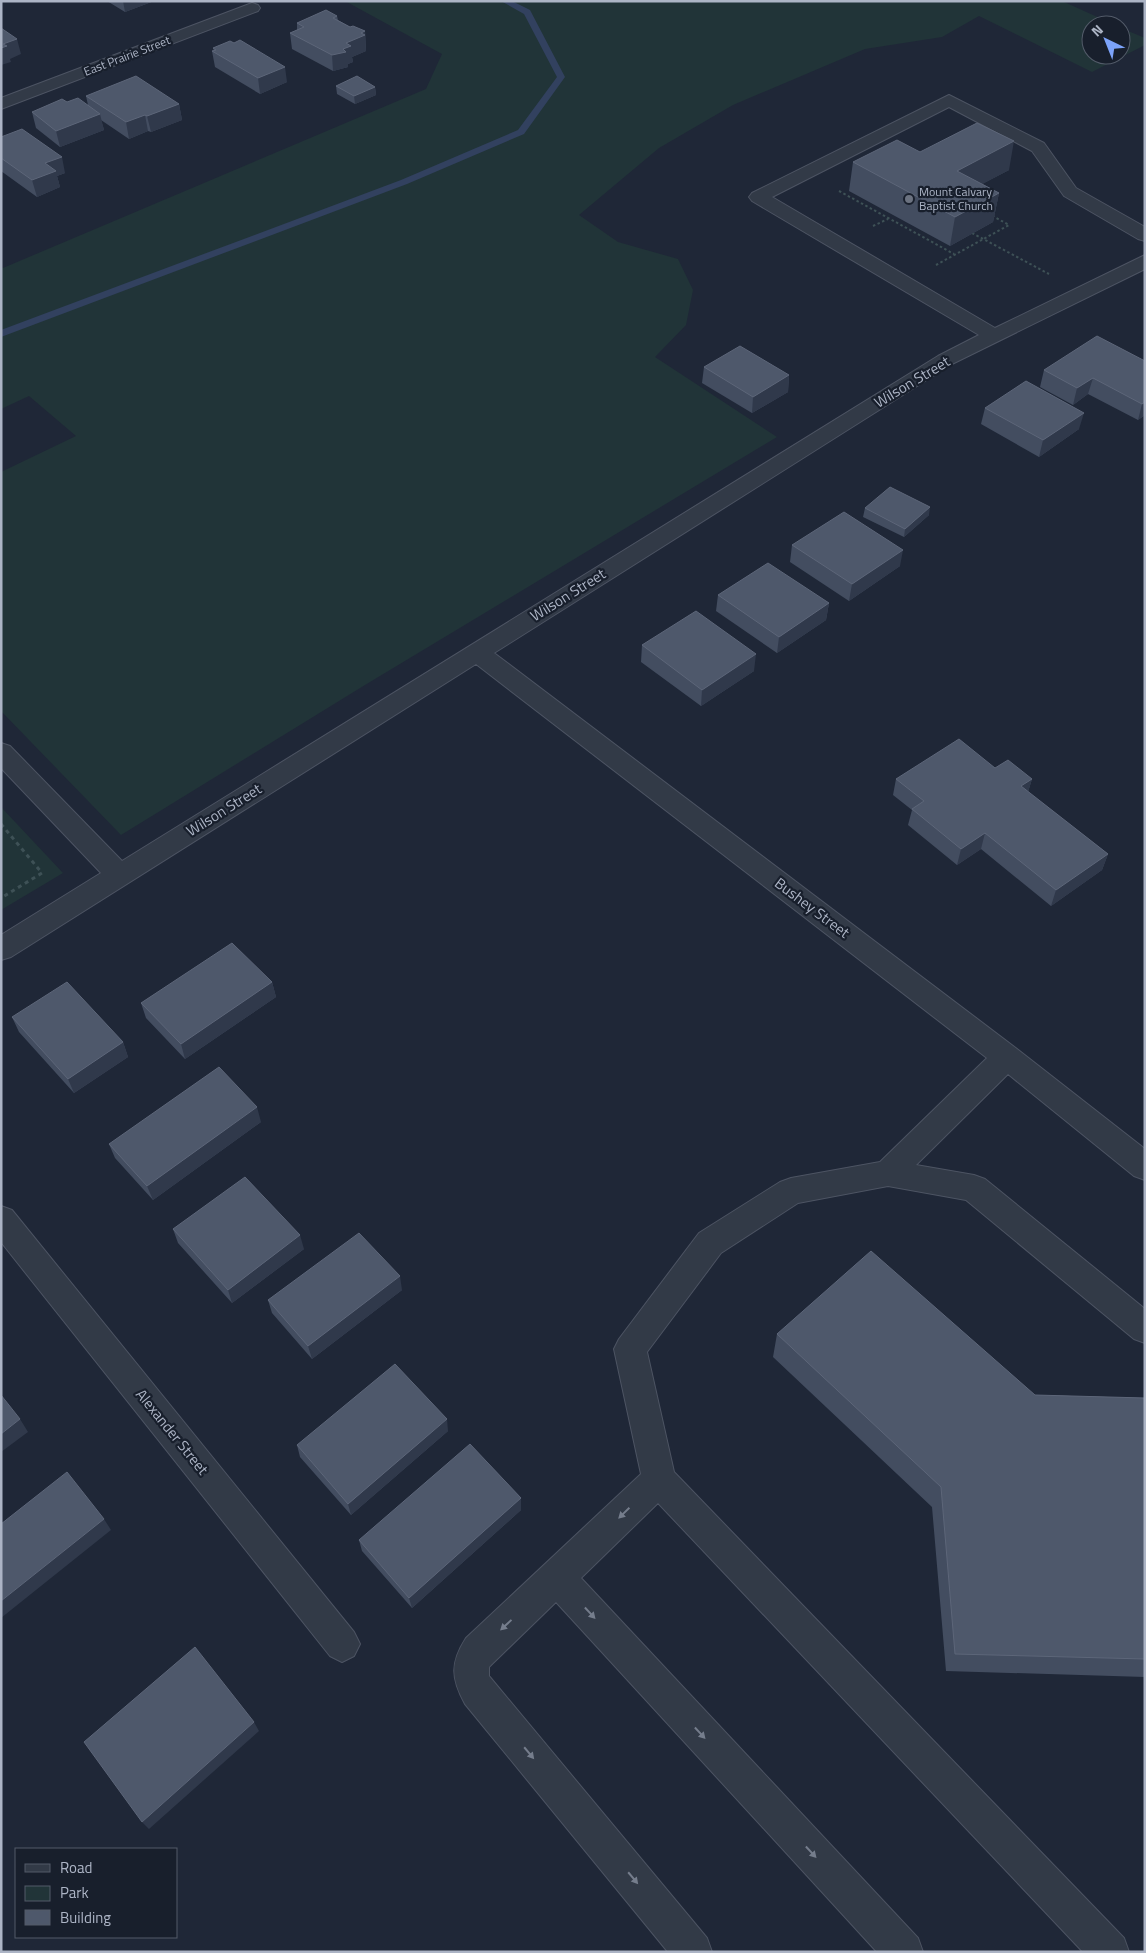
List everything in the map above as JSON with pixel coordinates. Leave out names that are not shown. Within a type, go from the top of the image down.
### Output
[{"type":"street","name":"East Prairie Street","points":[[1,104],[252,8]]},
{"type":"street","points":[[995,336],[758,197],[949,100],[1038,147],[1070,192],[1145,235]]},
{"type":"street","name":"Wilson Street","points":[[1,949],[945,360],[1145,261]]},
{"type":"street","name":"Bushey Street","points":[[477,652],[1007,1057],[1145,1167]]},
{"type":"street","points":[[1,752],[120,876]]},
{"type":"street","points":[[888,1173],[1007,1057]]},
{"type":"street","points":[[1110,1952],[659,1480],[630,1349],[710,1243],[791,1191],[888,1173],[974,1188],[1145,1329]]},
{"type":"street","name":"Alexander Street","points":[[1,1219],[342,1644]]},
{"type":"street","points":[[659,1480],[479,1651],[472,1660],[470,1671],[478,1691],[694,1952]]},
{"type":"street","points":[[557,1578],[904,1952]]},
{"type":"path","points":[[805,173],[954,254]]},
{"type":"path","points":[[904,282],[1009,225],[983,211]]},
{"type":"path","points":[[972,233],[1050,275]]},
{"type":"path","points":[[1,824],[42,873],[1,898]]},
{"type":"green space","points":[[345,1],[1062,1],[1093,15],[1081,15],[1081,65],[1106,65],[1092,72],[979,16],[942,37],[865,49],[733,105],[659,148],[579,215],[618,242],[678,259],[693,290],[686,325],[655,357],[777,437],[365,685],[121,835],[1,711],[1,472],[76,436],[29,396],[1,409],[1,267],[3,268],[426,89],[442,54]]},
{"type":"green space","points":[[1131,32],[1145,38],[1145,45],[1131,52]]},
{"type":"green space","points":[[1,807],[63,873],[1,910]]},
{"type":"building","points":[[326,10],[337,16],[333,18],[350,27],[353,26],[365,31],[361,33],[365,35],[346,43],[351,46],[343,49],[346,52],[332,55],[290,33],[304,27],[297,23]]},
{"type":"building","points":[[1,28],[17,39],[3,44],[7,46],[1,48]]},
{"type":"building","points":[[240,40],[285,67],[258,78],[212,51],[216,50],[213,48],[230,41],[234,43]]},
{"type":"building","points":[[136,76],[179,104],[126,122],[86,96]]},
{"type":"building","points":[[357,76],[375,87],[354,96],[336,86]]},
{"type":"building","points":[[78,98],[100,114],[56,131],[32,112],[62,99],[67,102]]},
{"type":"building","points":[[977,123],[1014,141],[957,171],[999,193],[955,217],[853,162],[897,140],[920,152]]},
{"type":"building","points":[[22,129],[62,157],[45,163],[56,171],[32,180],[1,158],[1,137]]},
{"type":"building","points":[[1097,336],[1145,361],[1145,402],[1142,404],[1093,378],[1077,388],[1044,370]]},
{"type":"building","points":[[740,346],[789,375],[753,397],[704,367]]},
{"type":"building","points":[[1026,381],[1084,413],[1043,440],[985,408]]},
{"type":"building","points":[[890,487],[930,507],[905,529],[865,508]]},
{"type":"building","points":[[844,512],[903,550],[852,584],[792,545]]},
{"type":"building","points":[[768,563],[829,603],[779,637],[718,595]]},
{"type":"building","points":[[696,611],[756,654],[702,690],[642,645]]},
{"type":"building","points":[[959,739],[995,768],[1008,760],[1032,779],[1021,786],[1108,854],[1056,890],[985,833],[961,849],[912,809],[924,801],[896,779]]},
{"type":"building","points":[[232,943],[272,982],[181,1044],[141,1003]]},
{"type":"building","points":[[67,982],[123,1042],[68,1079],[12,1017]]},
{"type":"building","points":[[219,1067],[257,1107],[147,1186],[109,1144]]},
{"type":"building","points":[[245,1177],[300,1235],[228,1290],[173,1229]]},
{"type":"building","points":[[359,1233],[400,1276],[308,1346],[268,1300]]},
{"type":"building","points":[[871,1251],[1035,1395],[1145,1398],[1145,1659],[955,1654],[941,1487],[777,1334]]},
{"type":"building","points":[[395,1364],[447,1419],[348,1504],[297,1445]]},
{"type":"building","points":[[1,1395],[20,1419],[1,1434]]},
{"type":"building","points":[[470,1444],[521,1498],[409,1598],[359,1540]]},
{"type":"building","points":[[67,1472],[104,1519],[1,1601],[1,1524]]},
{"type":"building","points":[[195,1647],[254,1722],[142,1822],[84,1742]]},
{"type":"waterway","points":[[1,334],[404,182],[521,132],[561,77],[527,12],[505,1]]},
{"type":"place","name":"Mount Calvary Baptist Church","points":[[909,199]]}]
